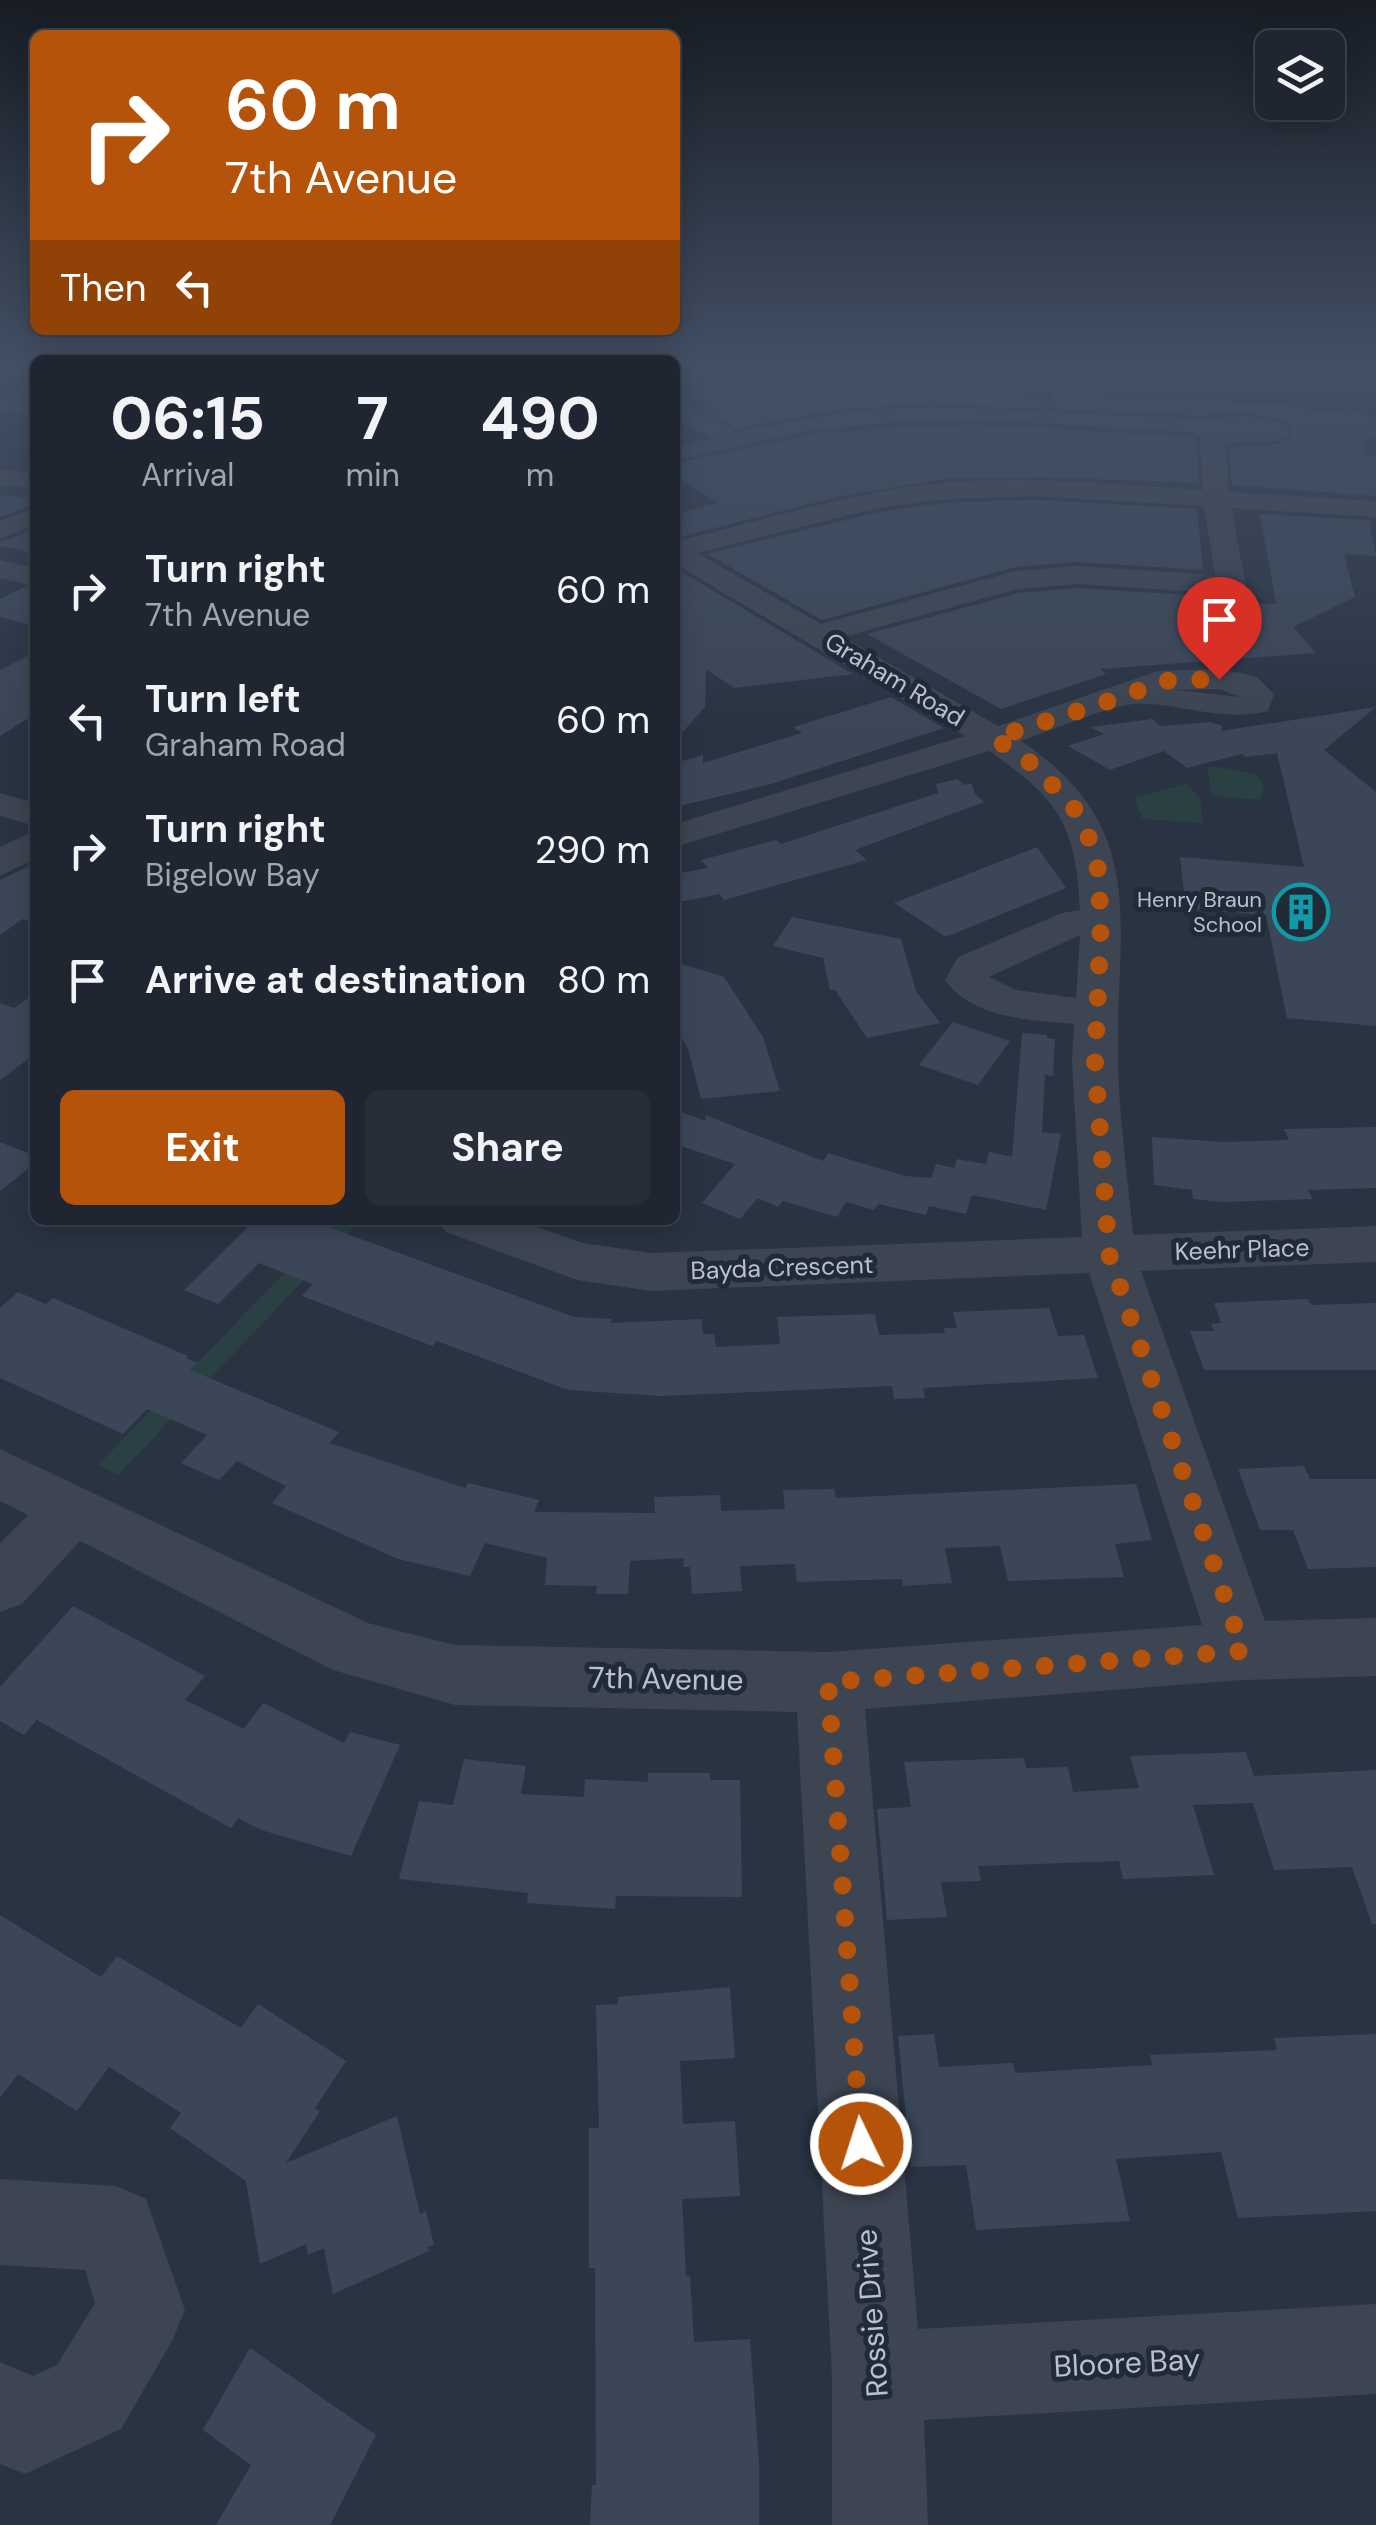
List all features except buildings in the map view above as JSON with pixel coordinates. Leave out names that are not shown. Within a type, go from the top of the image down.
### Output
[{"type":"street","points":[[680,550],[878,500],[945,490],[997,489]]},
{"type":"street","points":[[1050,489],[1376,509]]},
{"type":"street","points":[[820,634],[1016,580],[1078,575],[1231,586],[1215,489]]},
{"type":"street","points":[[0,531],[30,518]]},
{"type":"street","name":"Graham Road","points":[[680,554],[994,738],[1035,766],[1079,814],[1097,858],[1101,921],[1095,1062],[1109,1254],[1243,1651]]},
{"type":"street","points":[[0,569],[30,576]]},
{"type":"street","points":[[680,834],[1131,694]]},
{"type":"street","points":[[0,804],[30,813]]},
{"type":"street","points":[[0,864],[30,845]]},
{"type":"street","points":[[1096,1013],[998,1000],[975,991],[966,980],[972,966],[1076,922],[1101,921]]},
{"type":"street","name":"Bayda Crescent","points":[[478,1225],[577,1260],[651,1272],[1109,1254]]},
{"type":"street","name":"Keehr Place","points":[[1109,1254],[1376,1244]]},
{"type":"street","name":"7th Avenue","points":[[0,1474],[356,1649],[454,1675],[828,1682],[1243,1651],[1376,1647]]},
{"type":"street","points":[[0,1585],[72,1509]]},
{"type":"street","name":"Rossie Drive","points":[[828,1682],[878,2377],[880,2525]]},
{"type":"street","points":[[0,2222],[116,2229],[140,2310],[89,2397],[26,2428],[0,2408]]},
{"type":"street","name":"Bloore Bay","points":[[878,2377],[1376,2349]]},
{"type":"green space","points":[[1207,768],[1257,774],[1264,785],[1260,800],[1212,796]]},
{"type":"green space","points":[[1186,784],[1200,799],[1203,823],[1142,819],[1134,798]]},
{"type":"green space","points":[[331,1225],[356,1225],[118,1475],[98,1465]]},
{"type":"place","name":"Henry Braun School","points":[[1301,912]]},
{"type":"route","points":[[861,2144],[828,1682],[1243,1651],[1109,1254],[1095,1062],[1101,921],[1097,858],[1079,814],[1035,766],[994,738],[1131,694],[1158,681],[1219,679]]}]
